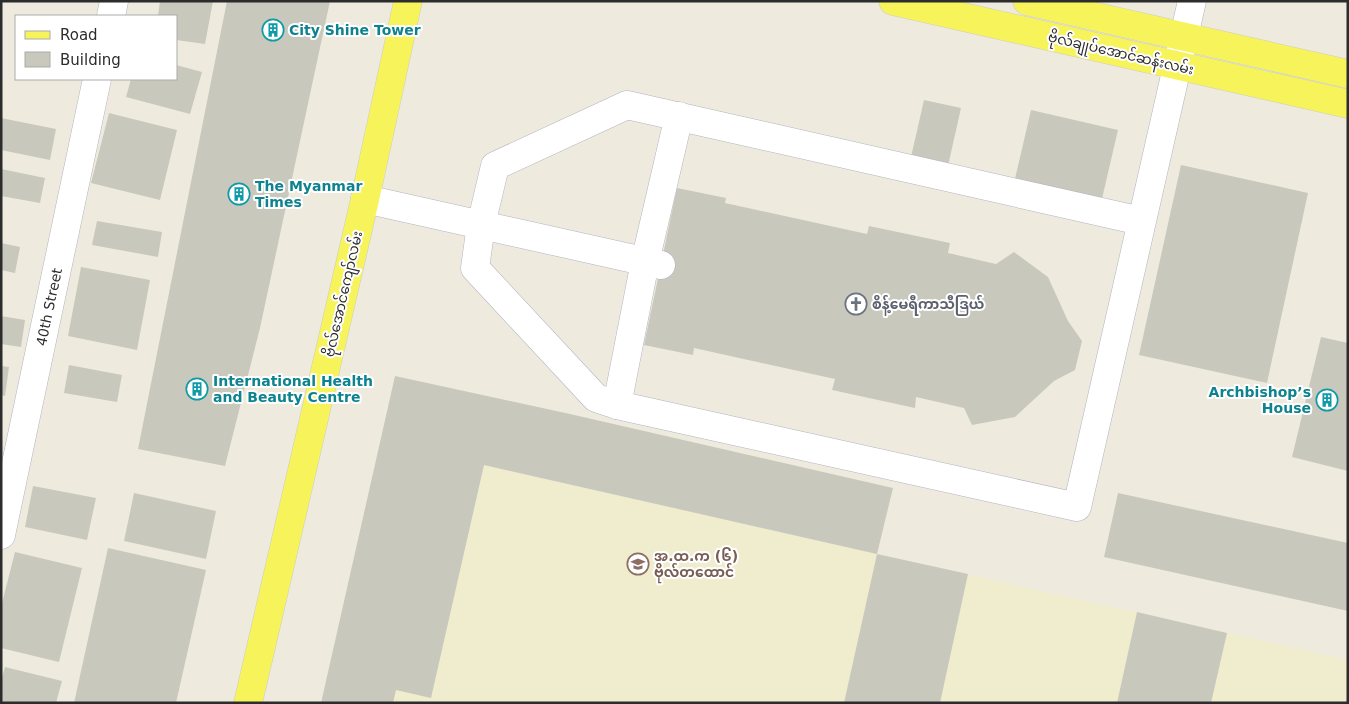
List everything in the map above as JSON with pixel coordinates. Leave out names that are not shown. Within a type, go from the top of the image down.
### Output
[{"type":"main road","name":"ဗိုလ်အောင်ကျော်လမ်း","points":[[248,703],[365,199],[408,1]]},
{"type":"main road","name":"ဗိုလ်ချုပ်အောင်ဆန်းလမ်း","points":[[894,1],[1348,104]]},
{"type":"main road","points":[[1027,1],[1348,74]]},
{"type":"street","points":[[110,15],[114,1]]},
{"type":"street","points":[[1141,221],[627,105],[495,166],[481,225],[475,268],[596,398],[618,405],[1077,507],[1192,1]]},
{"type":"street","name":"40th Street","points":[[1,535],[97,80]]},
{"type":"street","points":[[618,405],[653,264],[679,116]]},
{"type":"street","points":[[365,199],[653,264]]},
{"type":"shaded area","name":"အ.ထ.က (၆) ဗိုလ်တထောင်","points":[[380,442],[1348,660],[1348,703],[321,703]]},
{"type":"building","points":[[160,1],[213,1],[205,44],[178,40],[178,15],[158,15]]},
{"type":"building","points":[[227,1],[330,1],[260,328],[225,466],[138,449]]},
{"type":"building","points":[[178,66],[202,72],[190,114],[126,97],[131,80],[178,80]]},
{"type":"building","points":[[924,100],[961,108],[948,166],[911,157]]},
{"type":"building","points":[[1031,110],[1118,130],[1101,203],[1014,183]]},
{"type":"building","points":[[109,113],[177,130],[160,200],[91,183]]},
{"type":"building","points":[[1,118],[56,129],[50,160],[1,150]]},
{"type":"building","points":[[1181,165],[1308,193],[1267,383],[1139,355]]},
{"type":"building","points":[[1,169],[45,178],[40,203],[1,196]]},
{"type":"building","name":"စိန့်မေရီကာသီဒြယ်","points":[[677,188],[726,198],[725,203],[867,234],[869,226],[950,243],[948,253],[996,264],[1014,252],[1048,277],[1068,321],[1082,341],[1075,370],[1054,381],[1015,417],[972,425],[964,408],[916,397],[915,408],[832,390],[835,379],[694,348],[693,355],[644,345]]},
{"type":"building","points":[[97,221],[162,232],[158,257],[92,245]]},
{"type":"building","points":[[1,243],[20,247],[15,273],[1,270]]},
{"type":"building","points":[[81,267],[150,280],[137,350],[68,336]]},
{"type":"building","points":[[1,316],[25,320],[21,347],[1,344]]},
{"type":"building","name":"Archbishop’s House","points":[[1321,337],[1348,343],[1348,471],[1292,457]]},
{"type":"building","points":[[69,365],[122,375],[117,402],[64,393]]},
{"type":"building","points":[[1,366],[9,367],[5,396],[1,395]]},
{"type":"building","points":[[395,376],[893,488],[877,554],[484,465],[431,698],[396,690],[393,703],[321,703]]},
{"type":"building","points":[[33,486],[96,498],[87,540],[25,527]]},
{"type":"building","points":[[134,493],[216,511],[206,559],[124,541]]},
{"type":"building","points":[[1118,493],[1348,543],[1348,611],[1104,557]]},
{"type":"building","points":[[108,548],[206,570],[176,703],[74,703]]},
{"type":"building","points":[[15,552],[82,568],[59,662],[1,648],[1,607]]},
{"type":"building","points":[[877,554],[968,574],[940,703],[844,703]]},
{"type":"building","points":[[1137,612],[1227,633],[1211,703],[1117,703]]},
{"type":"building","points":[[5,667],[62,681],[56,703],[1,703],[1,681]]},
{"type":"place","name":"City Shine Tower","points":[[273,30]]},
{"type":"place","name":"The Myanmar Times","points":[[239,194]]},
{"type":"place","name":"စိန့်မေရီကာသီဒြယ်","points":[[856,304]]},
{"type":"place","name":"International Health and Beauty Centre","points":[[197,389]]},
{"type":"place","name":"Archbishop’s House","points":[[1327,400]]},
{"type":"place","name":"အ.ထ.က (၆) ဗိုလ်တထောင်","points":[[638,564]]}]
